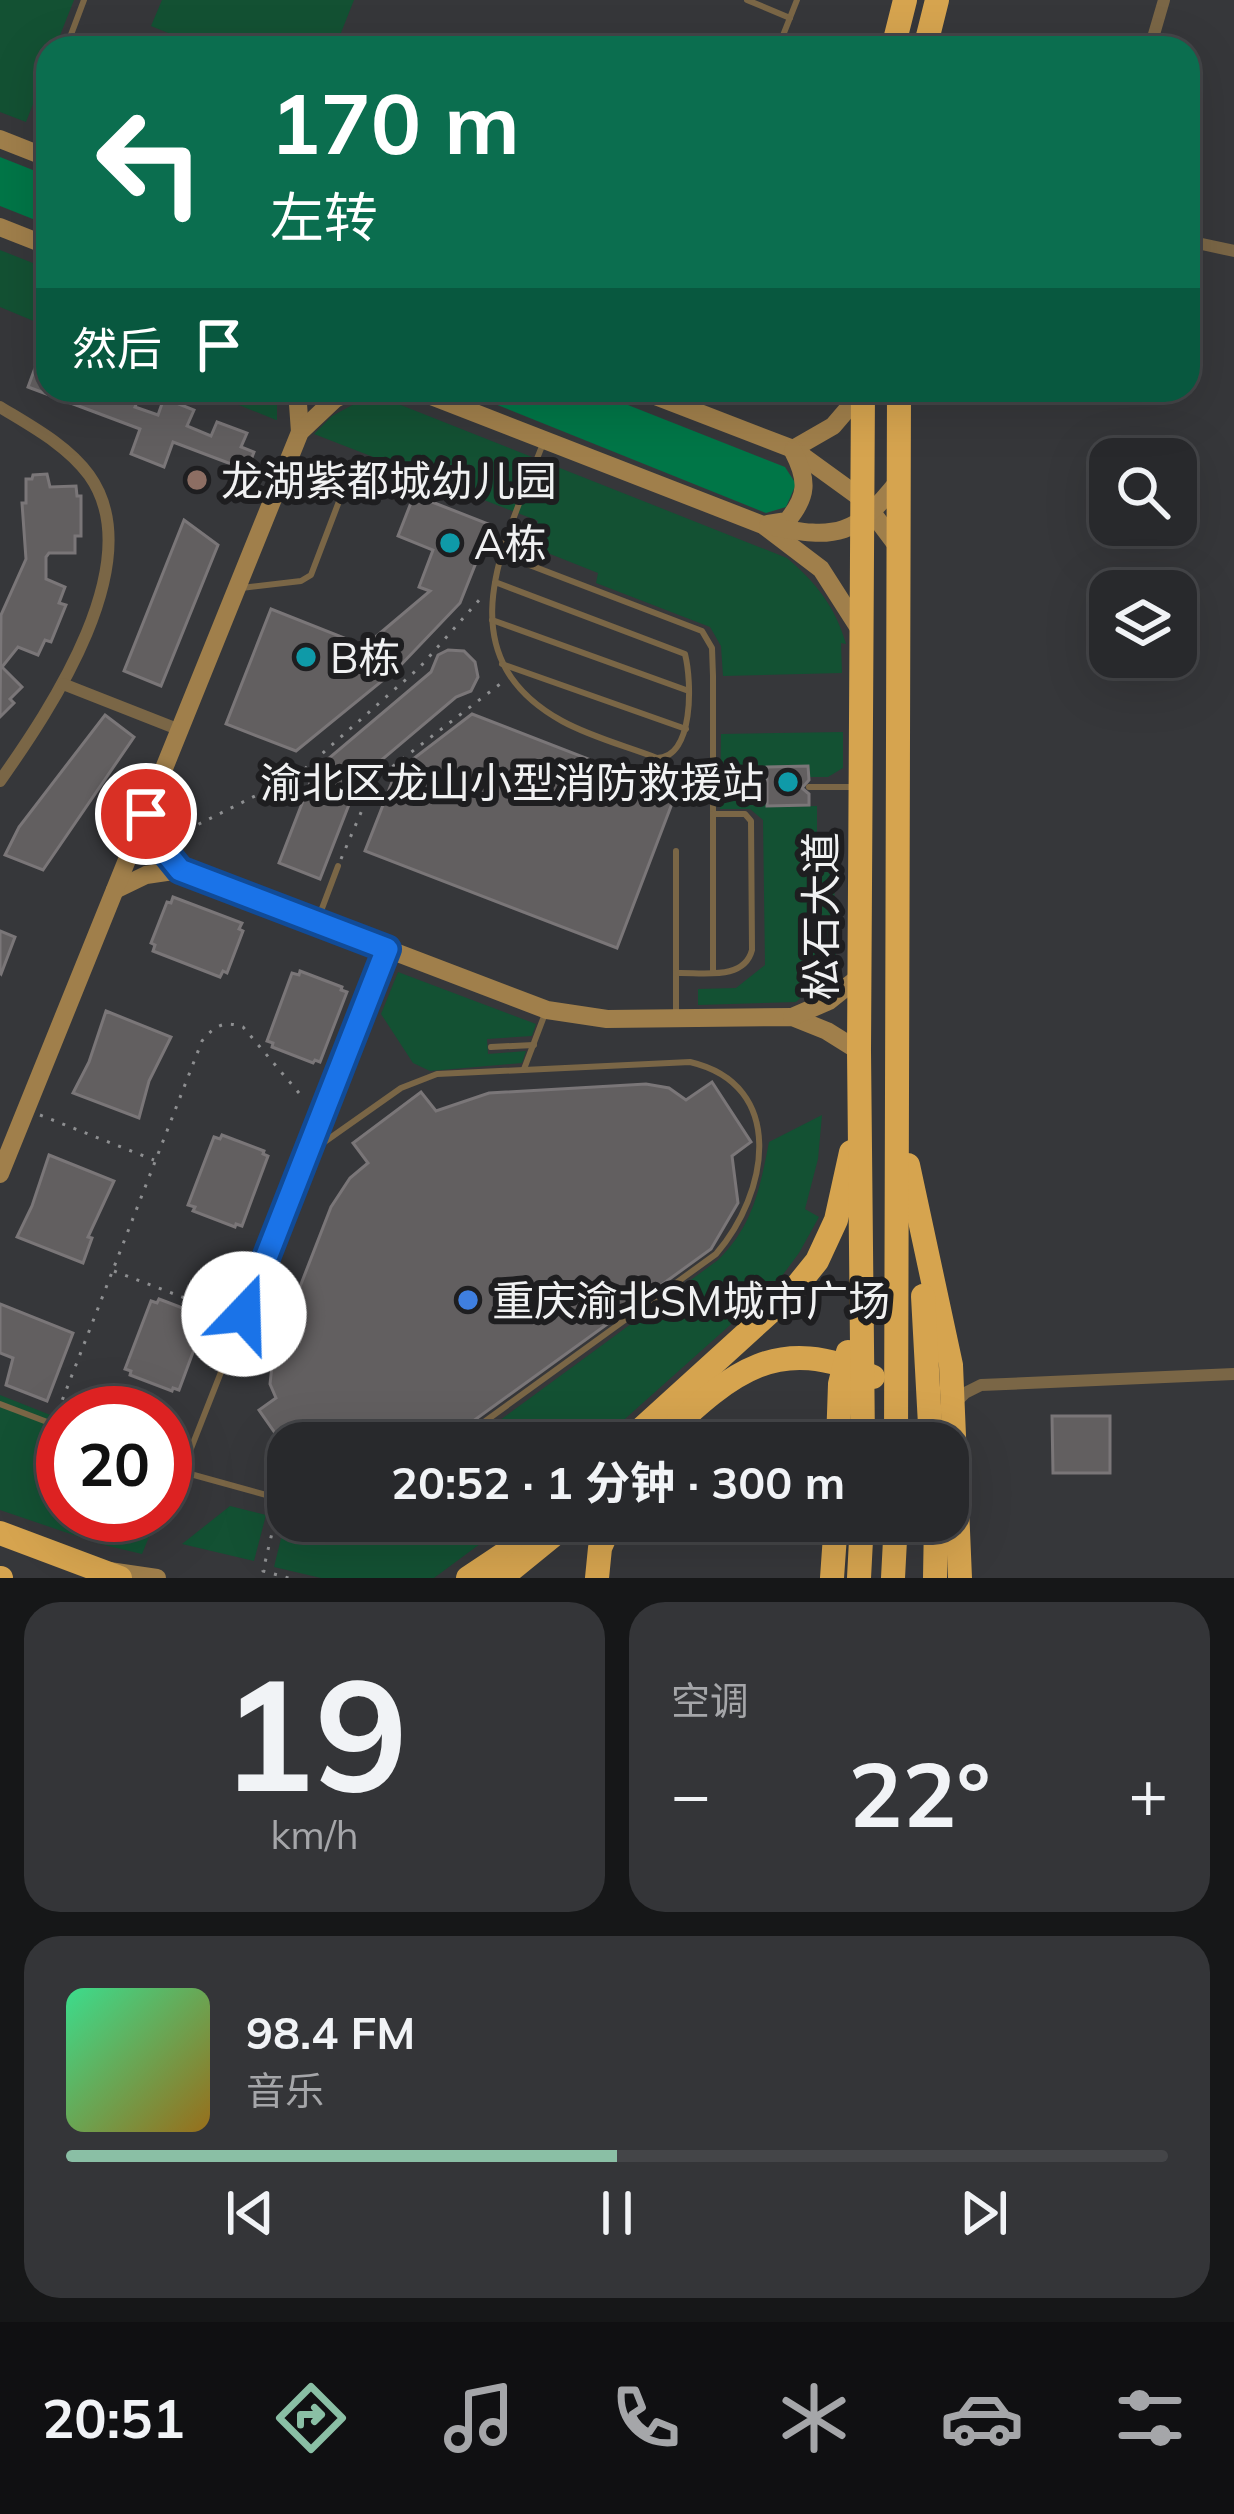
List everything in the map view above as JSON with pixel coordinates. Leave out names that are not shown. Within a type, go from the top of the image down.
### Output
[{"type":"highway","points":[[895,36],[905,0]]},
{"type":"highway","points":[[928,36],[937,0]]},
{"type":"highway","name":"松石大道","points":[[862,1422],[859,977],[863,402]]},
{"type":"highway","name":"松石大道","points":[[896,1422],[899,402]]},
{"type":"highway","points":[[649,1422],[792,1292],[817,1261],[836,1220],[860,1097]]},
{"type":"highway","points":[[896,1097],[951,1365],[960,1578]]},
{"type":"highway","points":[[912,1184],[931,1422]]},
{"type":"highway","points":[[839,1422],[840,1384],[864,1292]]},
{"type":"highway","points":[[679,1422],[716,1388],[758,1364],[798,1355],[836,1360],[873,1377],[901,1407],[907,1422]]},
{"type":"highway","points":[[0,1533],[120,1578]]},
{"type":"highway","points":[[468,1578],[517,1542]]},
{"type":"highway","points":[[494,1578],[545,1542]]},
{"type":"highway","points":[[597,1578],[603,1542]]},
{"type":"highway","points":[[832,1578],[833,1542]]},
{"type":"highway","points":[[859,1578],[861,1542]]},
{"type":"highway","points":[[893,1578],[895,1542]]},
{"type":"highway","points":[[920,1578],[922,1542]]},
{"type":"highway","points":[[935,1578],[936,1542]]},
{"type":"street","points":[[1154,36],[1164,0]]},
{"type":"street","points":[[0,139],[36,153]]},
{"type":"street","points":[[0,227],[36,241]]},
{"type":"street","points":[[1200,244],[1234,251]]},
{"type":"street","points":[[298,402],[300,433]]},
{"type":"street","points":[[0,1174],[300,433],[333,402]]},
{"type":"street","points":[[447,402],[763,525],[819,536],[866,511],[901,478]]},
{"type":"street","points":[[671,402],[793,449],[834,475],[902,552]]},
{"type":"street","points":[[793,449],[833,427],[853,402]]},
{"type":"street","points":[[0,407],[71,454],[91,477],[104,506],[108,537],[90,623],[63,684],[0,781]]},
{"type":"street","points":[[763,525],[787,521],[804,500],[805,474],[793,449]]},
{"type":"street","points":[[763,525],[820,569],[860,630]]},
{"type":"street","points":[[63,684],[180,730]]},
{"type":"street","points":[[146,814],[159,844],[180,870]]},
{"type":"street","points":[[115,890],[146,875],[180,870],[547,1010],[592,1018],[792,1017],[827,1030],[859,1051]]},
{"type":"street","points":[[792,1017],[829,1001],[859,977]]},
{"type":"street","points":[[951,1365],[963,1378],[980,1385],[1234,1374]]},
{"type":"street","points":[[951,1409],[980,1385]]},
{"type":"street","points":[[94,1569],[157,1578]]},
{"type":"lane","points":[[70,36],[84,0]]},
{"type":"lane","points":[[747,0],[790,19]]},
{"type":"lane","points":[[783,36],[797,0]]},
{"type":"lane","points":[[495,583],[681,650],[688,661],[686,729],[677,751],[657,758],[568,724],[542,709],[499,663],[492,620],[495,583],[501,554],[544,440]]},
{"type":"lane","points":[[237,588],[301,581],[311,574],[346,483]]},
{"type":"lane","points":[[501,554],[702,631],[709,638],[713,972]]},
{"type":"lane","points":[[492,620],[687,690]]},
{"type":"lane","points":[[499,663],[686,729]]},
{"type":"lane","points":[[809,787],[860,787]]},
{"type":"lane","points":[[676,973],[744,967],[752,950],[751,821],[745,814],[713,814]]},
{"type":"lane","points":[[676,850],[676,1018]]},
{"type":"lane","points":[[317,922],[338,866]]},
{"type":"lane","points":[[192,1446],[387,949]]},
{"type":"lane","points":[[524,1070],[547,1010]]},
{"type":"lane","points":[[491,1047],[534,1045]]},
{"type":"lane","points":[[306,1155],[418,1078],[690,1062],[726,1075],[746,1092],[757,1115],[760,1140],[752,1185],[744,1214],[716,1254],[484,1422]]},
{"type":"lane","points":[[0,1404],[36,1418]]},
{"type":"lane","points":[[192,1477],[267,1496]]},
{"type":"path","points":[[177,835],[298,774],[420,668],[495,583]]},
{"type":"path","points":[[338,866],[375,780],[508,677]]},
{"type":"path","points":[[67,1386],[210,1030],[222,1024],[242,1027],[299,1093]]},
{"type":"path","points":[[26,1110],[156,1160]]},
{"type":"path","points":[[112,1270],[216,1310]]},
{"type":"path","points":[[272,1542],[263,1571],[289,1578]]},
{"type":"green space","points":[[0,0],[74,0],[60,36],[36,36],[36,97],[26,122],[0,112]]},
{"type":"green space","points":[[162,0],[354,0],[340,36],[176,36],[151,26]]},
{"type":"green space","points":[[0,157],[36,171],[36,220],[0,206]]},
{"type":"green space","points":[[0,250],[36,264],[36,322],[0,307]]},
{"type":"green space","points":[[232,402],[277,402],[276,420]]},
{"type":"green space","points":[[358,402],[393,402],[787,558],[816,587],[836,618],[846,644],[841,643],[842,673],[723,676],[721,646],[710,627],[596,583],[598,573],[530,546],[538,521],[314,434],[332,416]]},
{"type":"green space","points":[[490,402],[620,402],[785,467],[796,484],[786,507],[766,513]]},
{"type":"green space","points":[[843,732],[843,768],[828,777],[810,777],[809,765],[766,767],[766,807],[817,806],[817,866],[834,876],[836,966],[796,1002],[698,1005],[698,989],[736,988],[765,965],[763,820],[750,809],[720,809],[721,734]]},
{"type":"green space","points":[[398,972],[536,1024],[532,1036],[487,1039],[488,1054],[526,1051],[522,1063],[430,1071],[413,1063],[381,1014]]},
{"type":"green space","points":[[822,1115],[818,1159],[805,1209],[819,1217],[776,1284],[622,1422],[498,1422],[718,1260],[747,1220],[769,1142]]},
{"type":"green space","points":[[0,1395],[36,1409],[36,1522],[0,1510]]},
{"type":"green space","points":[[230,1506],[266,1515],[254,1561],[182,1544],[192,1542],[192,1536]]},
{"type":"green space","points":[[94,1542],[147,1542],[142,1554]]},
{"type":"green space","points":[[280,1542],[483,1542],[434,1578],[321,1578],[274,1567]]},
{"type":"building","points":[[35,368],[36,368],[36,390],[28,387]]},
{"type":"building","points":[[68,402],[137,402],[135,407],[158,415],[163,402],[174,402],[194,410],[187,426],[211,436],[217,422],[247,433],[241,447],[254,452],[247,470],[173,442],[164,467],[131,454],[140,429]]},
{"type":"building","points":[[47,474],[50,487],[76,486],[81,496],[81,536],[75,536],[75,553],[46,557],[46,579],[65,587],[59,603],[66,605],[51,642],[45,640],[38,655],[18,647],[2,667],[22,687],[0,717],[1,615],[26,559],[22,503],[26,503],[26,479]]},
{"type":"building","points":[[414,495],[491,525],[460,603],[398,668],[296,751],[226,724],[271,609],[347,639],[334,672],[430,591],[419,587],[433,550],[398,536]]},
{"type":"building","points":[[184,520],[218,545],[161,686],[124,671]]},
{"type":"building","points":[[464,651],[475,662],[478,677],[471,691],[456,697],[359,779],[320,879],[279,863],[315,770],[431,672],[438,655]]},
{"type":"building","points":[[472,714],[676,793],[617,948],[365,851],[396,772]]},
{"type":"building","points":[[105,715],[134,737],[43,870],[5,855],[19,827]]},
{"type":"building","name":"渝北区龙山小型消防救援站","points":[[808,766],[809,780],[802,788],[809,794],[809,805],[767,806],[767,767]]},
{"type":"building","points":[[173,897],[242,923],[227,973],[223,971],[220,977],[153,951],[151,943]]},
{"type":"building","points":[[0,931],[15,937],[1,974],[0,973]]},
{"type":"building","points":[[300,971],[347,992],[320,1062],[272,1047],[267,1041],[292,973],[299,975]]},
{"type":"building","points":[[106,1011],[171,1037],[149,1081],[139,1118],[73,1093]]},
{"type":"building","name":"重庆渝北SM城市广场","points":[[712,1082],[751,1142],[732,1156],[738,1203],[711,1249],[472,1422],[267,1422],[259,1410],[276,1398],[270,1384],[273,1356],[331,1207],[350,1178],[368,1163],[353,1143],[421,1092],[436,1111],[489,1093],[646,1084],[669,1088],[686,1100]]},
{"type":"building","points":[[222,1135],[268,1156],[242,1226],[193,1211],[195,1207],[188,1205],[214,1137]]},
{"type":"building","points":[[49,1155],[114,1181],[88,1237],[92,1238],[83,1263],[17,1237]]},
{"type":"building","points":[[159,1299],[205,1320],[180,1386],[159,1386],[125,1369],[151,1301]]},
{"type":"building","points":[[0,1304],[73,1333],[53,1386],[36,1386],[36,1397],[6,1385],[13,1358],[0,1353]]},
{"type":"building","points":[[1052,1416],[1110,1416],[1110,1473],[1053,1473]]},
{"type":"place","name":"龙湖紫都城幼儿园","points":[[197,480]]},
{"type":"place","name":"A栋","points":[[450,543]]},
{"type":"place","name":"B栋","points":[[306,657]]},
{"type":"place","name":"渝北区龙山小型消防救援站","points":[[788,782]]},
{"type":"place","name":"重庆渝北SM城市广场","points":[[468,1300]]},
{"type":"route","points":[[146,814],[159,844],[180,870],[387,949],[244,1314]]}]
